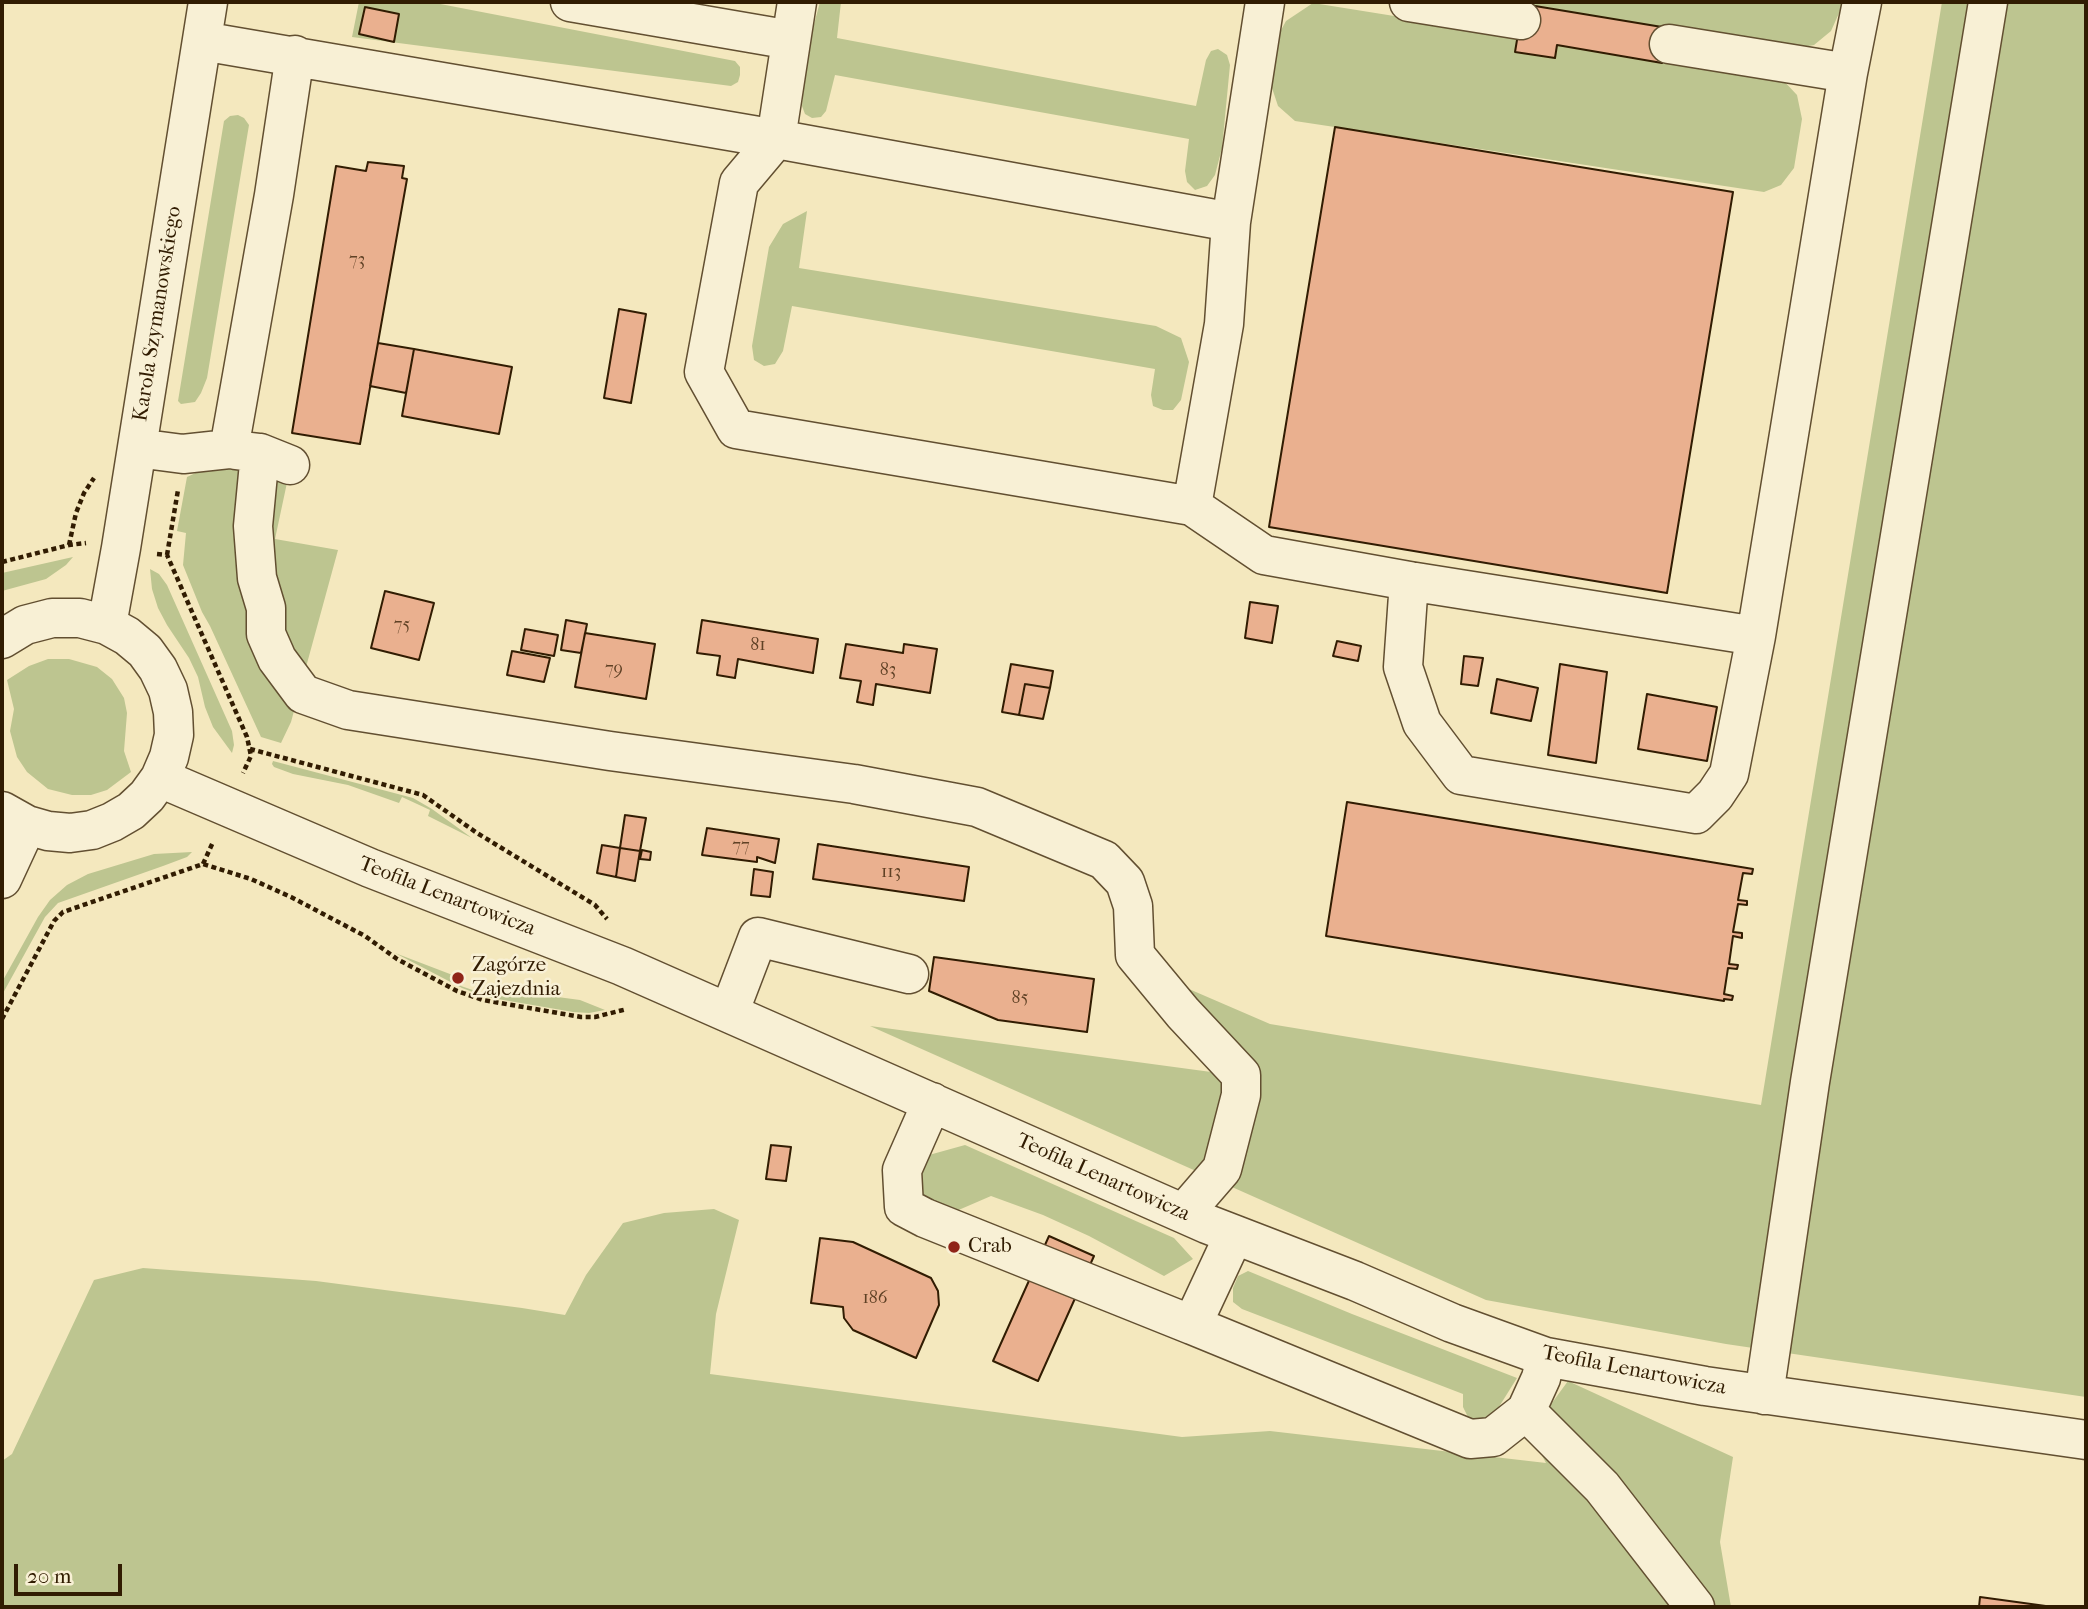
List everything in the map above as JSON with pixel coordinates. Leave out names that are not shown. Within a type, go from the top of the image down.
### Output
[{"type":"street","name":"Karola Szymanowskiego","points":[[107,625],[208,2]]},
{"type":"street","points":[[570,2],[791,40]]},
{"type":"street","points":[[796,2],[776,139],[739,183],[704,372],[736,429],[1192,506],[1264,555],[1756,636]]},
{"type":"street","points":[[1192,506],[1224,324],[1231,222],[1265,2]]},
{"type":"street","points":[[1409,2],[1521,20]]},
{"type":"street","points":[[1409,581],[1403,667],[1422,723],[1461,775],[1696,814],[1715,795],[1729,774],[1756,636],[1848,73],[1862,2]]},
{"type":"street","points":[[1764,1395],[1810,1082],[1988,2]]},
{"type":"street","points":[[202,41],[776,139],[1231,222]]},
{"type":"street","points":[[1669,44],[1848,73]]},
{"type":"street","points":[[295,55],[274,195],[260,456],[253,526],[257,578],[266,608],[266,634],[277,660],[303,695],[348,710],[610,751],[854,784],[977,807],[1104,860],[1125,882],[1133,906],[1135,955],[1183,1013],[1241,1075],[1241,1095],[1222,1169],[1184,1213]]},
{"type":"street","points":[[137,448],[183,454],[260,456]]},
{"type":"street","points":[[2,879],[14,818],[48,831],[70,833],[92,830],[113,822],[131,811],[147,796],[160,778],[174,735],[168,690],[159,669],[145,651],[127,636],[107,625],[80,618],[52,618],[10,630]]},
{"type":"street","name":"Teofila Lenartowicza","points":[[160,778],[332,853],[565,943],[1234,1235],[1356,1281],[1452,1323],[1546,1357],[1764,1395],[2086,1440]]},
{"type":"street","points":[[729,1013],[758,937],[909,974]]},
{"type":"street","points":[[932,1102],[902,1170],[904,1207],[925,1218],[1469,1438],[1493,1437],[1526,1411],[1541,1378],[1546,1357]]},
{"type":"street","points":[[1192,1325],[1234,1235]]},
{"type":"street","points":[[1526,1411],[1602,1488],[1695,1607]]},
{"type":"path","points":[[183,454],[167,555],[250,749],[247,765]]},
{"type":"path","points":[[2,562],[69,545],[89,544]]},
{"type":"path","points":[[152,553],[167,555]]},
{"type":"path","points":[[250,749],[423,795],[477,833],[595,905],[610,924]]},
{"type":"path","points":[[203,864],[207,854]]},
{"type":"path","points":[[2,1018],[54,921],[63,912],[203,864],[271,887],[379,944],[394,958],[457,991],[492,1003],[595,1017],[687,995]]},
{"type":"green space","points":[[359,2],[430,2],[735,61],[740,67],[740,75],[738,82],[731,86],[352,37]]},
{"type":"green space","points":[[820,2],[841,2],[837,38],[1196,106],[1206,60],[1211,51],[1218,49],[1227,55],[1230,65],[1222,148],[1215,175],[1207,186],[1195,190],[1187,182],[1185,171],[1189,139],[835,75],[826,111],[821,117],[812,118],[805,114],[802,106],[806,54]]},
{"type":"green space","points":[[1500,2],[1844,2],[1831,31],[1814,45],[1794,49]]},
{"type":"green space","points":[[1942,2],[2086,2],[2086,1397],[1726,1344],[1486,1300],[870,1026],[1226,1074],[1131,964],[1270,1024],[1761,1105]]},
{"type":"green space","points":[[1313,3],[1781,78],[1797,95],[1802,119],[1794,168],[1781,185],[1764,192],[1295,121],[1278,106],[1270,82],[1273,45],[1286,21]]},
{"type":"green space","points":[[238,115],[249,125],[207,378],[195,402],[181,404],[178,401],[224,121],[230,116]]},
{"type":"green space","points":[[807,211],[799,268],[1156,326],[1181,338],[1189,362],[1181,400],[1173,410],[1153,406],[1151,395],[1155,369],[792,306],[783,351],[775,364],[764,366],[754,360],[752,346],[769,247],[783,224]]},
{"type":"green space","points":[[224,468],[288,478],[275,539],[338,550],[291,722],[281,743],[261,737],[202,612],[183,565],[186,533],[177,531],[187,477],[204,469]]},
{"type":"green space","points":[[73,557],[46,579],[2,591],[2,573]]},
{"type":"green space","points":[[150,569],[159,574],[167,585],[232,731],[232,753],[213,727],[198,677],[158,608]]},
{"type":"green space","points":[[48,659],[69,659],[97,667],[112,679],[124,698],[127,713],[124,751],[131,772],[107,790],[91,795],[72,795],[48,789],[27,772],[17,757],[10,731],[14,709],[7,680],[29,666]]},
{"type":"green space","points":[[273,761],[413,798],[472,838],[428,816],[430,810],[402,797],[399,803],[348,785],[293,774],[274,767]]},
{"type":"green space","points":[[192,852],[187,857],[58,903],[45,917],[2,995],[2,982],[38,917],[50,900],[67,885],[88,874],[154,854]]},
{"type":"green space","points":[[395,953],[463,979],[461,986],[487,995],[490,988],[580,1000],[605,1010],[573,1012],[486,997],[462,988]]},
{"type":"green space","points":[[965,1145],[1174,1238],[1193,1259],[1164,1276],[1089,1236],[991,1196],[954,1212],[927,1204],[915,1183],[929,1155]]},
{"type":"green space","points":[[714,1209],[739,1220],[716,1314],[710,1374],[1182,1437],[1270,1431],[1546,1463],[1530,1433],[1568,1381],[1733,1457],[1720,1542],[1731,1607],[2,1607],[2,1461],[12,1454],[94,1280],[143,1268],[316,1281],[565,1315],[586,1275],[623,1223],[664,1213]]},
{"type":"green space","points":[[1248,1271],[1517,1378],[1497,1410],[1479,1425],[1468,1417],[1463,1407],[1463,1394],[1242,1309],[1233,1302],[1233,1288],[1238,1276]]},
{"type":"building","points":[[1523,4],[1668,28],[1662,63],[1557,45],[1555,58],[1515,52]]},
{"type":"building","points":[[365,7],[399,14],[394,42],[359,34]]},
{"type":"building","points":[[1335,127],[1733,192],[1667,593],[1269,527]]},
{"type":"building","points":[[368,162],[404,166],[402,178],[407,179],[360,444],[292,433],[336,166],[366,171]]},
{"type":"building","points":[[619,309],[646,314],[631,403],[604,398]]},
{"type":"building","points":[[378,343],[414,349],[406,393],[370,386]]},
{"type":"building","points":[[414,349],[512,367],[499,434],[402,416]]},
{"type":"building","points":[[385,591],[434,603],[419,660],[371,648]]},
{"type":"building","points":[[1250,602],[1278,606],[1272,643],[1245,638]]},
{"type":"building","points":[[566,620],[587,624],[581,653],[561,650]]},
{"type":"building","points":[[702,620],[818,639],[813,673],[738,659],[735,678],[717,675],[720,656],[697,653]]},
{"type":"building","points":[[525,629],[558,635],[554,656],[521,650]]},
{"type":"building","points":[[585,633],[655,644],[646,699],[575,687]]},
{"type":"building","points":[[1337,641],[1361,646],[1358,661],[1333,656]]},
{"type":"building","points":[[846,644],[903,653],[904,644],[937,649],[930,693],[876,684],[873,705],[857,702],[861,681],[840,678]]},
{"type":"building","points":[[512,651],[550,658],[544,682],[507,675]]},
{"type":"building","points":[[1464,656],[1483,658],[1478,686],[1461,684]]},
{"type":"building","points":[[1011,664],[1053,671],[1050,688],[1025,684],[1019,715],[1002,712]]},
{"type":"building","points":[[1560,664],[1607,672],[1596,763],[1548,755]]},
{"type":"building","points":[[1497,679],[1538,688],[1531,721],[1491,713]]},
{"type":"building","points":[[1025,684],[1050,688],[1043,719],[1019,715]]},
{"type":"building","points":[[1647,694],[1717,707],[1707,761],[1638,749]]},
{"type":"building","points":[[1347,802],[1753,869],[1752,874],[1743,873],[1738,900],[1747,901],[1747,905],[1738,904],[1733,932],[1742,933],[1742,938],[1733,936],[1729,964],[1738,965],[1737,969],[1728,968],[1724,994],[1733,996],[1732,1000],[1724,1001],[1326,936]]},
{"type":"building","points":[[625,815],[646,818],[640,851],[620,848]]},
{"type":"building","points":[[707,828],[779,839],[775,863],[757,857],[757,862],[702,855]]},
{"type":"building","points":[[818,844],[969,867],[964,901],[813,879]]},
{"type":"building","points":[[602,845],[620,848],[616,877],[597,873]]},
{"type":"building","points":[[620,848],[640,851],[635,881],[616,877]]},
{"type":"building","points":[[642,850],[651,852],[650,860],[640,859]]},
{"type":"building","points":[[754,869],[773,872],[770,897],[751,895]]},
{"type":"building","points":[[934,957],[1094,979],[1087,1032],[998,1020],[929,991]]},
{"type":"building","points":[[771,1145],[791,1147],[786,1181],[766,1179]]},
{"type":"building","points":[[1049,1236],[1094,1256],[1038,1381],[993,1361]]},
{"type":"building","points":[[820,1238],[853,1242],[931,1278],[938,1291],[939,1305],[916,1358],[853,1330],[844,1318],[843,1307],[811,1303]]},
{"type":"building","points":[[1980,1597],[2053,1607],[1979,1607]]},
{"type":"place","name":"Zagórze Zajezdnia","points":[[458,978]]},
{"type":"place","name":"Crab","points":[[954,1247]]}]
